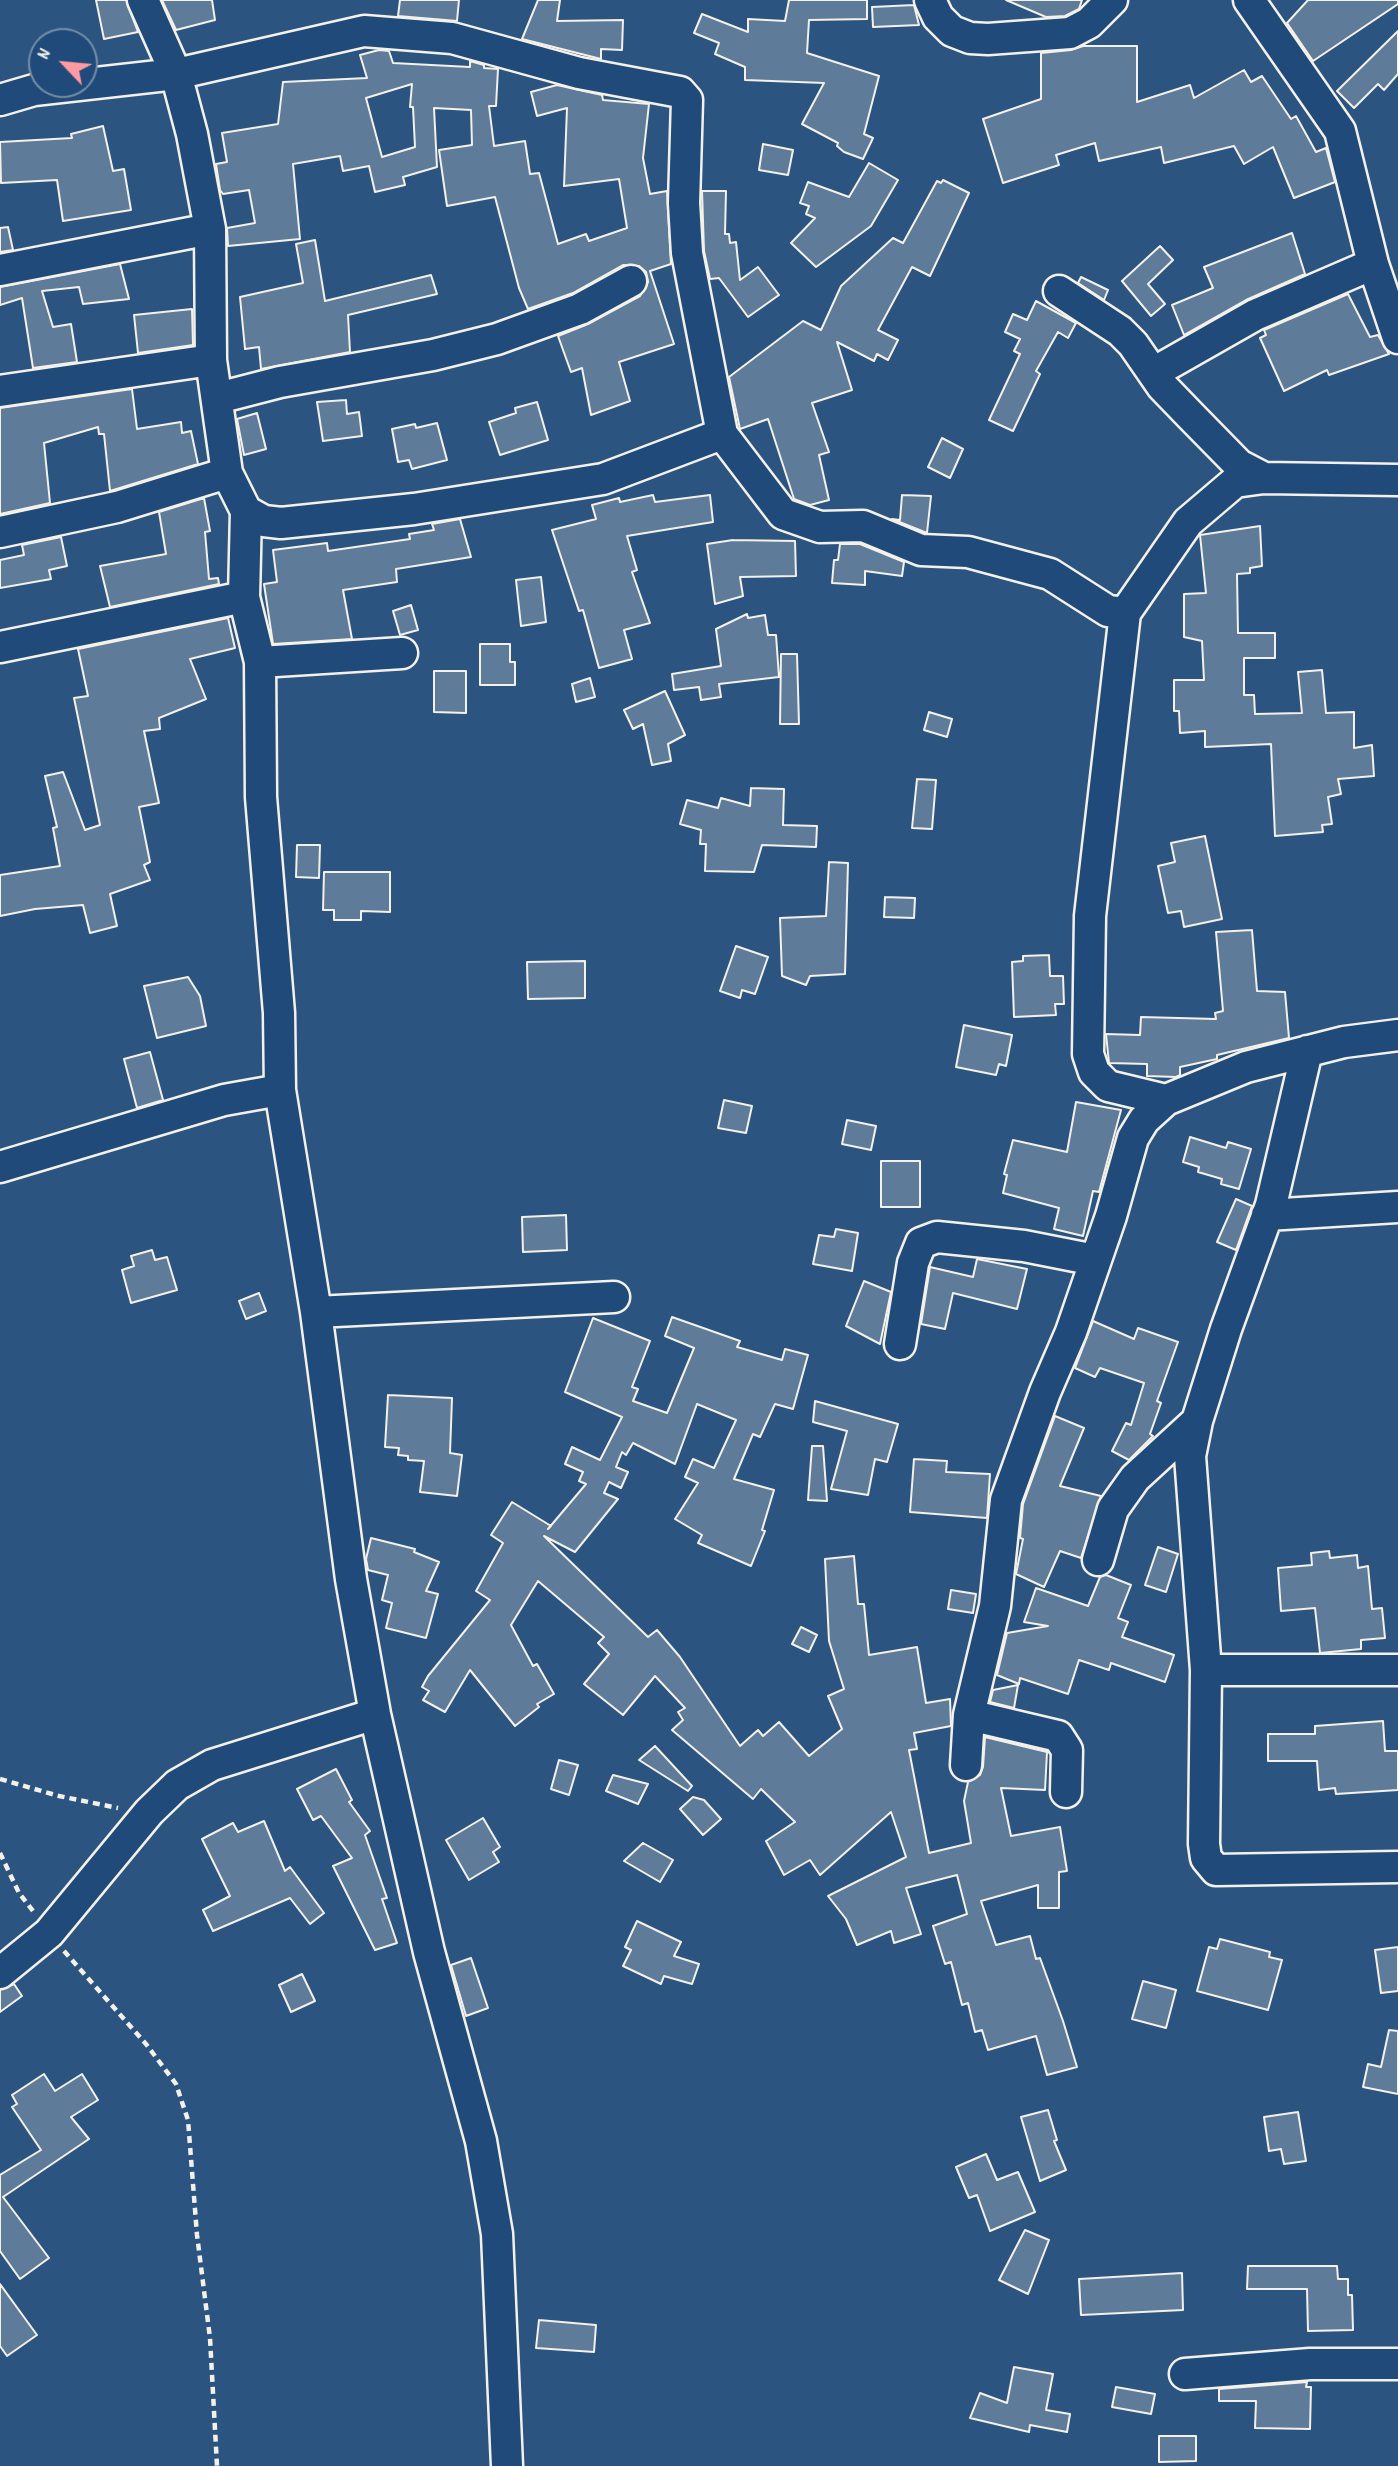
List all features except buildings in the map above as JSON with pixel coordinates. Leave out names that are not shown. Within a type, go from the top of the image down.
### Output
[{"type":"street","points":[[143,0],[176,74],[192,134],[210,229],[211,360],[227,473],[246,511],[244,597],[260,662],[261,797],[279,1013],[280,1090],[316,1312],[351,1578],[375,1714],[429,1952],[481,2141],[496,2234],[507,2466]]},
{"type":"street","points":[[930,0],[938,17],[952,31],[970,38],[988,39],[1070,33],[1089,23],[1112,0]]},
{"type":"street","points":[[1249,0],[1340,131],[1373,264],[1398,338]]},
{"type":"street","points":[[0,100],[34,90],[176,74],[364,32],[452,38],[579,74],[680,92],[687,100],[684,203],[687,253],[722,434],[783,514],[820,527],[863,526],[921,550],[968,552],[1049,574],[1108,611],[1125,614]]},
{"type":"street","points":[[0,270],[210,229]]},
{"type":"street","points":[[1153,373],[1255,315],[1373,264]]},
{"type":"street","points":[[218,398],[280,382],[433,355],[497,339],[580,309],[631,281]]},
{"type":"street","points":[[1059,291],[1120,331],[1162,386],[1239,465],[1264,478]]},
{"type":"street","points":[[0,391],[211,360]]},
{"type":"street","points":[[246,511],[264,521],[281,523],[414,509],[590,481],[614,475],[722,434]]},
{"type":"street","points":[[0,532],[117,507],[227,473]]},
{"type":"street","points":[[1166,1100],[1108,1086],[1094,1072],[1088,1054],[1090,916],[1125,614],[1188,522],[1235,482],[1264,478],[1398,480]]},
{"type":"street","points":[[0,647],[244,597]]},
{"type":"street","points":[[260,662],[402,653]]},
{"type":"street","points":[[966,1765],[968,1715],[995,1606],[1006,1500],[1095,1260],[1133,1138],[1144,1120],[1166,1100],[1246,1067],[1307,1051],[1398,1035]]},
{"type":"street","points":[[1307,1051],[1291,1130],[1267,1216],[1197,1421],[1190,1456],[1206,1670],[1204,1844],[1206,1858],[1216,1870],[1398,1867]]},
{"type":"street","points":[[0,1167],[224,1100],[280,1090]]},
{"type":"street","points":[[1267,1216],[1398,1207]]},
{"type":"street","points":[[900,1344],[913,1263],[920,1243],[937,1237],[1024,1246],[1095,1260]]},
{"type":"street","points":[[316,1312],[614,1297]]},
{"type":"street","points":[[1098,1560],[1113,1509],[1135,1478],[1197,1421]]},
{"type":"street","points":[[1206,1670],[1398,1670]]},
{"type":"street","points":[[0,1973],[49,1933],[149,1812],[177,1785],[212,1765],[375,1714]]},
{"type":"street","points":[[968,1715],[1058,1736],[1067,1750],[1066,1792]]},
{"type":"street","points":[[1185,2374],[1310,2364],[1398,2364]]},
{"type":"path","points":[[0,1779],[90,1804],[149,1812]]},
{"type":"path","points":[[0,1853],[19,1893],[49,1933],[146,2044],[176,2084],[188,2120],[197,2235],[210,2338],[217,2466]]}]
